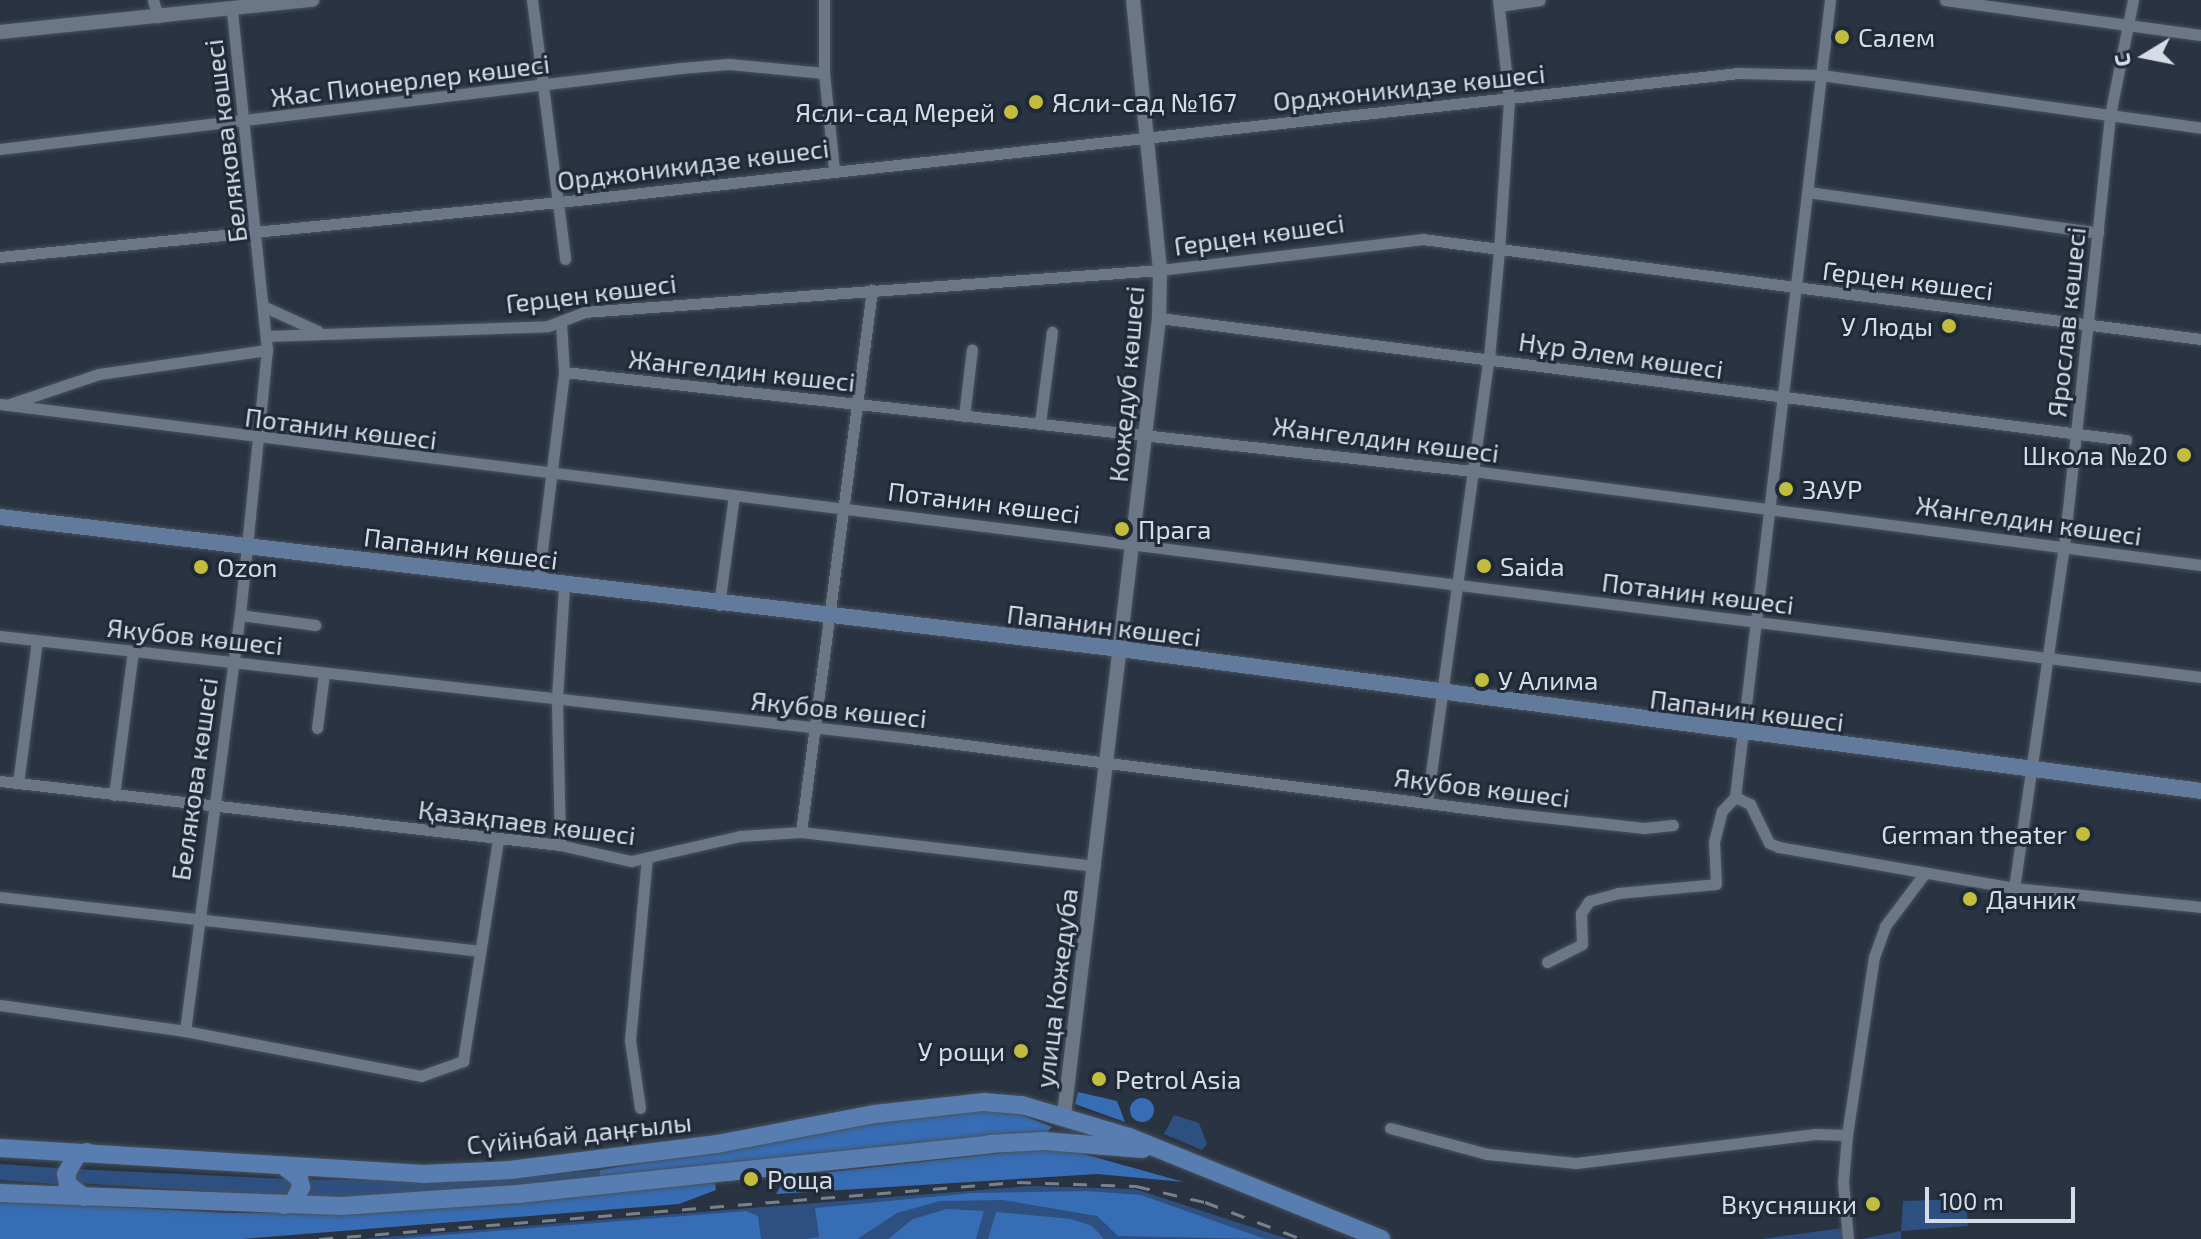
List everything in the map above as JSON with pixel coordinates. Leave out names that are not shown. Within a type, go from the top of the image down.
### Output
[{"type":"main road","name":"Папанин көшесі","points":[[0,517],[826,618],[1120,649],[1742,734],[2201,791]]},
{"type":"main road","name":"Сүйінбай даңғылы","points":[[0,1148],[423,1174],[510,1170],[717,1144],[943,1104],[1022,1105],[1064,1115],[1381,1239]]},
{"type":"main road","name":"Сүйінбай даңғылы","points":[[0,1193],[284,1205],[426,1202],[990,1144],[1044,1141],[1153,1150]]},
{"type":"main road","points":[[85,1198],[68,1185],[66,1174],[77,1155],[87,1152]]},
{"type":"main road","points":[[284,1205],[293,1203],[301,1187],[299,1178],[285,1167]]},
{"type":"street","points":[[153,0],[158,17]]},
{"type":"street","points":[[0,32],[310,0]]},
{"type":"street","points":[[532,0],[565,259]]},
{"type":"street","points":[[824,0],[824,73],[834,169]]},
{"type":"street","name":"Кожедуб көшесі","points":[[1095,866],[1159,318],[1160,270],[1133,0]]},
{"type":"street","points":[[1427,802],[1489,358],[1499,251],[1509,99],[1499,3],[1540,0]]},
{"type":"street","points":[[1547,962],[1582,944],[1581,913],[1589,901],[1618,893],[1716,884],[1714,842],[1722,811],[1735,797],[1830,0]]},
{"type":"street","points":[[1945,0],[2201,35]]},
{"type":"street","name":"Ярослав көшесі","points":[[2014,888],[2064,546],[2091,325],[2110,115],[2133,0]]},
{"type":"street","name":"Белякова көшесі","points":[[185,1031],[196,919],[240,615],[267,350],[265,307],[232,9]]},
{"type":"street","name":"Жас Пионерлер көшесі","points":[[0,149],[729,64],[824,73]]},
{"type":"street","name":"Орджоникидзе көшесі","points":[[0,257],[559,202],[834,169],[1739,73],[1821,75],[2201,128]]},
{"type":"street","points":[[1808,192],[2098,233]]},
{"type":"street","name":"Герцен көшесі","points":[[267,336],[561,323],[584,312],[1160,270],[1381,240],[1422,239],[2201,339]]},
{"type":"street","points":[[801,832],[826,618],[872,290]]},
{"type":"street","points":[[265,307],[322,333]]},
{"type":"street","name":"Нұр Әлем көшесі","points":[[1159,318],[1489,358],[1781,400],[2126,440]]},
{"type":"street","points":[[538,582],[564,372],[561,323]]},
{"type":"street","points":[[1040,423],[1052,332]]},
{"type":"street","points":[[964,416],[972,349]]},
{"type":"street","points":[[4,405],[99,374],[267,350]]},
{"type":"street","name":"Жангелдин көшесі","points":[[564,372],[1147,433],[1473,471],[1769,506],[2201,565]]},
{"type":"street","name":"Потанин көшесі","points":[[4,405],[259,440],[550,476],[843,507],[2201,677]]},
{"type":"street","points":[[719,605],[734,495]]},
{"type":"street","points":[[560,845],[557,698],[564,586]]},
{"type":"street","points":[[240,615],[315,625]]},
{"type":"street","name":"Якубов көшесі","points":[[0,636],[234,660],[1644,828],[1673,825]]},
{"type":"street","points":[[18,783],[37,641]]},
{"type":"street","points":[[114,795],[133,651]]},
{"type":"street","points":[[317,728],[324,673]]},
{"type":"street","name":"Қазақпаев көшесі","points":[[0,781],[498,841],[560,845],[631,861],[740,836],[801,832],[1095,866]]},
{"type":"street","points":[[1735,797],[1750,804],[1769,843],[2014,888],[2201,907]]},
{"type":"street","points":[[0,1005],[185,1031],[421,1076],[463,1061],[498,841]]},
{"type":"street","points":[[640,1108],[630,1040],[647,858]]},
{"type":"street","name":"улица Кожедуба","points":[[1064,1115],[1095,866]]},
{"type":"street","points":[[1848,1239],[1843,1182],[1847,1135],[1874,957],[1885,926],[1925,873]]},
{"type":"street","points":[[0,897],[480,951]]},
{"type":"street","points":[[1390,1128],[1487,1154],[1576,1163],[1815,1134],[1847,1135]]},
{"type":"shaded area","points":[[1078,1092],[1117,1101],[1125,1122],[1075,1104]]},
{"type":"shaded area","points":[[1137,1098],[1147,1098],[1154,1105],[1154,1115],[1147,1122],[1137,1122],[1130,1115],[1130,1105]]},
{"type":"shaded area","points":[[955,1108],[1015,1112],[1052,1127],[1047,1132],[600,1177],[600,1170]]},
{"type":"shaded area","points":[[1174,1115],[1199,1123],[1207,1144],[1202,1150],[1164,1134]]},
{"type":"shaded area","points":[[1037,1149],[1080,1153],[1184,1182],[1097,1174],[776,1194],[786,1177]]},
{"type":"shaded area","points":[[0,1164],[60,1168],[59,1184],[0,1180]]},
{"type":"shaded area","points":[[74,1169],[288,1179],[295,1184],[287,1196],[77,1183],[71,1177]]},
{"type":"shaded area","points":[[600,1170],[600,1177],[491,1191],[305,1198],[308,1180],[497,1179]]},
{"type":"shaded area","points":[[715,1183],[716,1190],[679,1204],[242,1239],[0,1239],[0,1200],[226,1213],[319,1212]]},
{"type":"shaded area","points":[[1030,1186],[1135,1189],[1288,1239],[361,1239]]},
{"type":"shaded area","points":[[1087,1191],[1141,1195],[1265,1239],[1118,1236],[1097,1216],[1003,1200],[940,1201],[897,1213],[857,1239],[806,1239],[819,1237],[815,1208],[972,1193]]},
{"type":"shaded area","points":[[1966,1199],[1968,1226],[1901,1231],[1903,1201]]},
{"type":"shaded area","points":[[947,1209],[984,1211],[976,1239],[888,1239],[913,1219]]},
{"type":"shaded area","points":[[746,1211],[758,1216],[761,1239],[395,1239]]},
{"type":"shaded area","points":[[996,1212],[1071,1219],[1092,1226],[1104,1239],[988,1239]]},
{"type":"shaded area","points":[[1843,1228],[1843,1239],[1761,1239]]},
{"type":"shaded area","points":[[1901,1231],[1901,1239],[1862,1239]]},
{"type":"railway","points":[[319,1239],[1017,1182],[1136,1186],[1205,1202],[1302,1239]]},
{"type":"place","name":"Салем","points":[[1842,37]]},
{"type":"place","name":"Ясли-сад №167","points":[[1036,102]]},
{"type":"place","name":"Ясли-сад Мерей","points":[[1011,112]]},
{"type":"place","name":"У Люды","points":[[1949,326]]},
{"type":"place","name":"Школа №20","points":[[2184,455]]},
{"type":"place","name":"ЗАУР","points":[[1786,489]]},
{"type":"place","name":"Прага","points":[[1122,529]]},
{"type":"place","name":"Saida","points":[[1484,566]]},
{"type":"place","name":"Ozon","points":[[201,567]]},
{"type":"place","name":"У Алима","points":[[1482,680]]},
{"type":"place","name":"German theater","points":[[2083,834]]},
{"type":"place","name":"Дачник","points":[[1970,899]]},
{"type":"place","name":"У рощи","points":[[1021,1051]]},
{"type":"place","name":"Petrol Asia","points":[[1099,1079]]},
{"type":"place","name":"Роща","points":[[751,1179]]},
{"type":"place","name":"Вкусняшки","points":[[1873,1204]]}]
